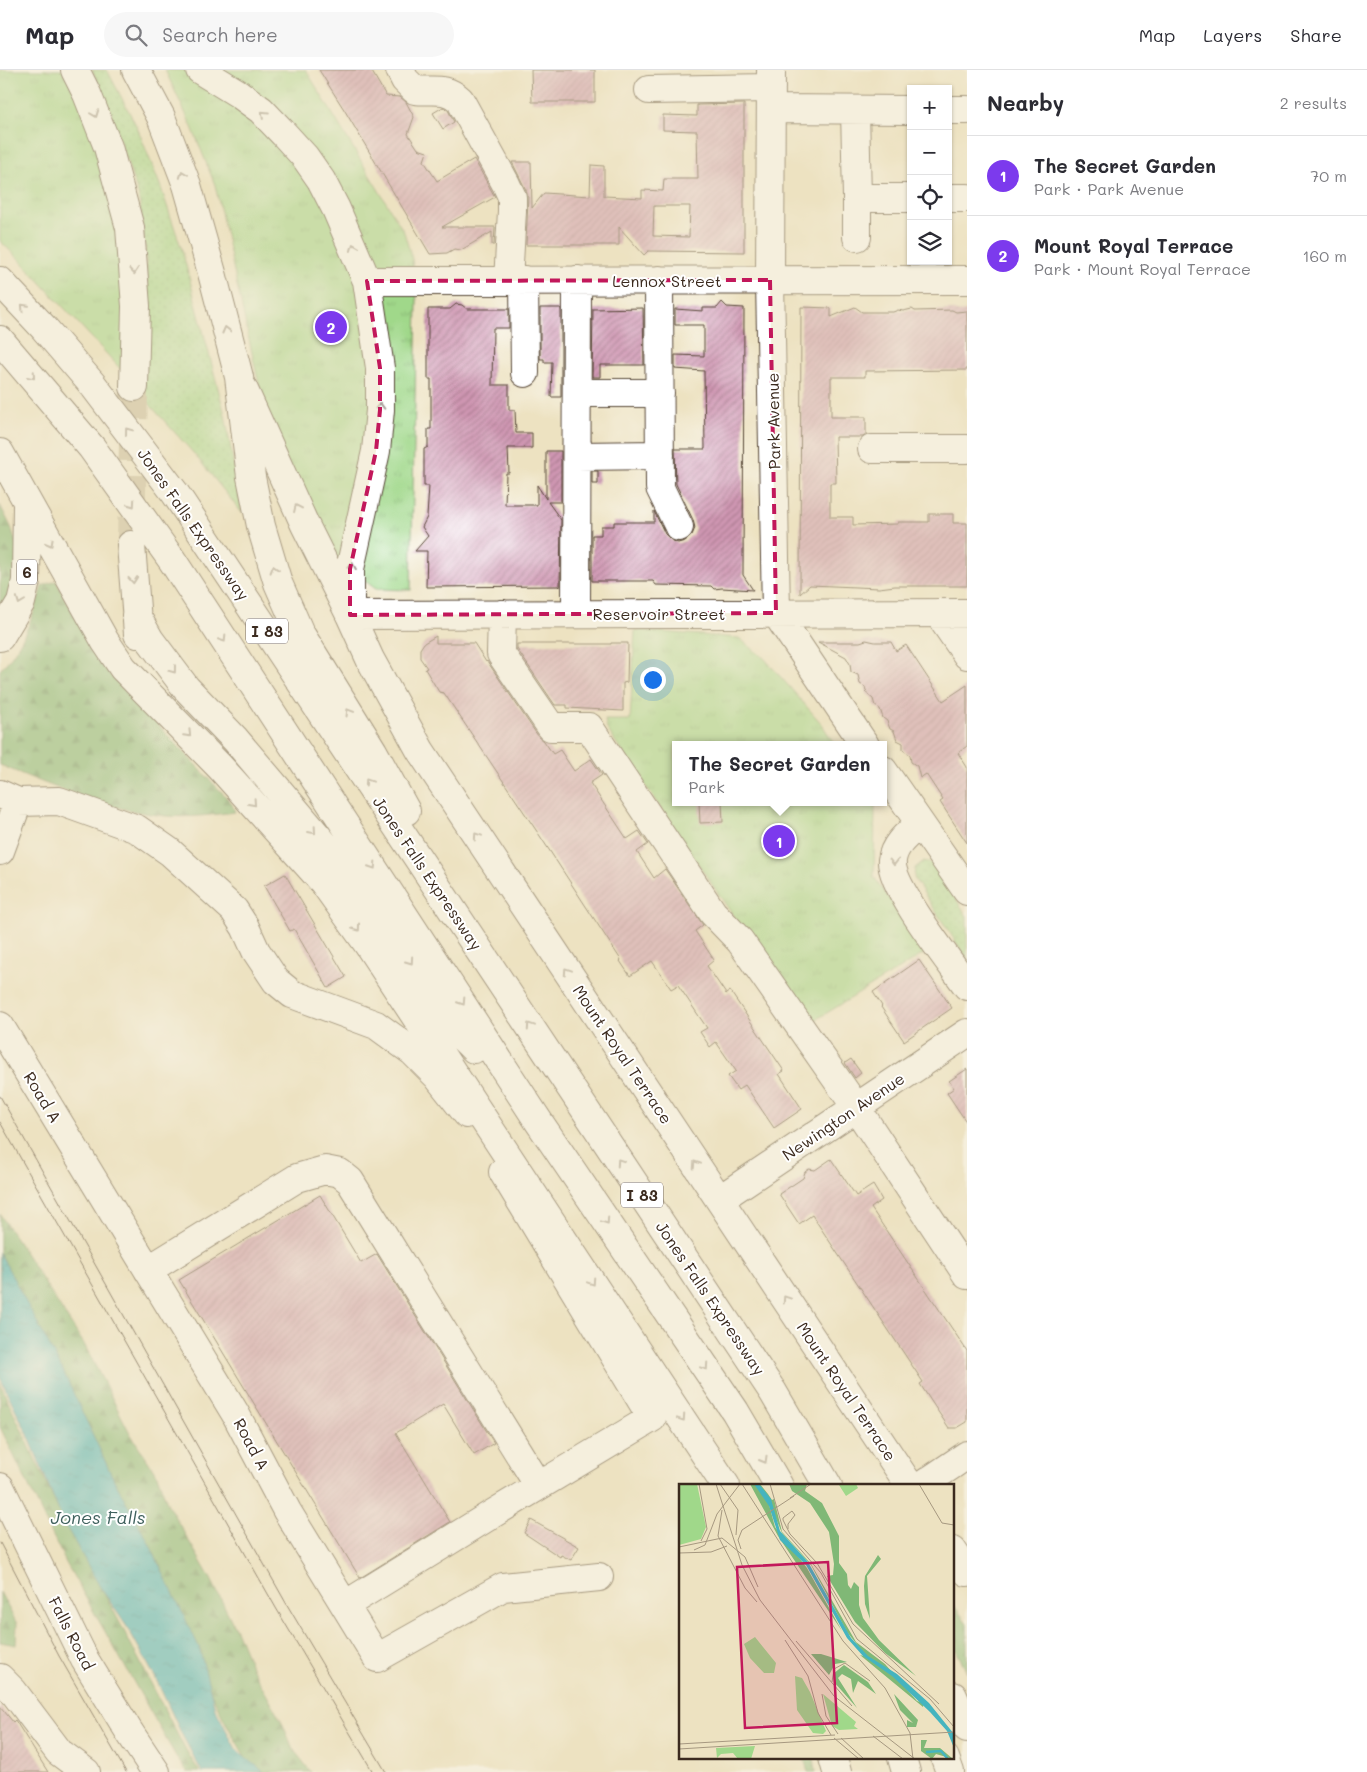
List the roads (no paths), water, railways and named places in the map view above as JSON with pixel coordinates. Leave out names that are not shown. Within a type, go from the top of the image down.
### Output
[{"type":"main road","points":[[75,70],[87,94],[108,147],[130,228],[136,306],[134,387]]},
{"type":"main road","points":[[136,70],[161,116],[187,185],[239,377],[251,477],[261,526],[278,583],[300,633],[373,751],[511,998]]},
{"type":"main road","name":"Mount Royal Terrace","points":[[200,70],[240,94],[261,110],[305,157],[321,180],[336,209],[367,281],[380,368],[380,410],[376,451],[350,569],[350,615]]},
{"type":"main road","points":[[400,70],[405,80],[415,90],[452,92],[460,100],[512,197],[516,281],[525,373]]},
{"type":"main road","points":[[649,90],[771,89],[855,110],[907,110]]},
{"type":"main road","name":"Park Avenue","points":[[771,89],[770,280],[776,613]]},
{"type":"main road","points":[[855,110],[857,237]]},
{"type":"main road","points":[[952,110],[967,110]]},
{"type":"main road","points":[[857,198],[907,198]]},
{"type":"main road","points":[[952,198],[967,198]]},
{"type":"main road","points":[[576,614],[577,280]]},
{"type":"main road","points":[[659,280],[660,488],[679,527]]},
{"type":"main road","name":"Lennox Street","points":[[367,281],[967,280]]},
{"type":"main road","name":"Jones Falls Expressway","points":[[0,281],[94,385],[175,493],[773,1392],[827,1484]]},
{"type":"main road","name":"I 83","points":[[0,340],[92,448],[172,560],[539,1122],[735,1411],[778,1484]]},
{"type":"main road","name":"Mount Royal Terrace","points":[[239,377],[305,525],[370,659],[420,750],[909,1484]]},
{"type":"main road","points":[[577,393],[660,393]]},
{"type":"main road","points":[[872,449],[967,449]]},
{"type":"main road","points":[[0,453],[105,642],[123,668],[220,767],[324,883],[367,942],[725,1484]]},
{"type":"main road","points":[[577,456],[660,455]]},
{"type":"main road","name":"6","points":[[0,637],[21,602],[26,582],[28,552],[27,500]]},
{"type":"main road","points":[[131,545],[136,615],[143,664],[156,701]]},
{"type":"main road","points":[[776,613],[862,741]]},
{"type":"main road","points":[[938,613],[967,656]]},
{"type":"main road","name":"Reservoir Street","points":[[350,615],[967,613]]},
{"type":"main road","points":[[502,614],[502,654],[551,728],[589,727],[713,914],[740,941],[856,1107],[967,1275]]},
{"type":"main road","points":[[136,615],[150,640],[186,688],[235,739],[360,888],[461,1036],[539,1122]]},
{"type":"main road","points":[[887,776],[967,892]]},
{"type":"main road","points":[[0,851],[9,798],[59,801],[137,830],[170,852],[234,910],[245,927],[256,951],[276,981],[292,994],[376,1025],[413,1052],[437,1076],[463,1107],[652,1418],[345,1606]]},
{"type":"main road","points":[[919,824],[903,838],[895,850],[892,862],[896,879],[911,906],[967,986]]},
{"type":"main road","name":"Road A","points":[[0,1026],[236,1414],[287,1511],[377,1658],[503,1587],[599,1577]]},
{"type":"main road","name":"Newington Avenue","points":[[720,1199],[967,1033]]},
{"type":"main road","points":[[148,1270],[297,1178],[326,1170],[340,1173],[350,1181],[539,1486]]},
{"type":"main road","points":[[773,1392],[843,1484]]},
{"type":"main road","points":[[924,1484],[967,1455]]},
{"type":"main road","name":"Falls Road","points":[[0,1487],[85,1660],[156,1772]]},
{"type":"main road","points":[[954,1552],[967,1572]]},
{"type":"main road","points":[[0,1678],[60,1752],[86,1772]]},
{"type":"main road","points":[[954,1698],[967,1728]]},
{"type":"water","name":"Jones Falls","points":[[0,1253],[64,1373],[114,1480],[148,1541],[199,1647],[215,1708],[236,1749],[264,1772],[202,1772],[183,1737],[155,1677],[129,1630],[100,1587],[63,1521],[28,1435],[0,1378]]},
{"type":"tunnel","points":[[131,545],[134,387]]},
{"type":"tram line","points":[[0,1096],[286,1603],[386,1772]]},
{"type":"tram line","points":[[0,1122],[276,1608],[373,1772]]},
{"type":"tram line","points":[[0,1543],[59,1656],[126,1772]]},
{"type":"place","name":"Mount Royal Terrace","points":[[331,327]]},
{"type":"place","name":"The Secret Garden","points":[[779,841]]}]
